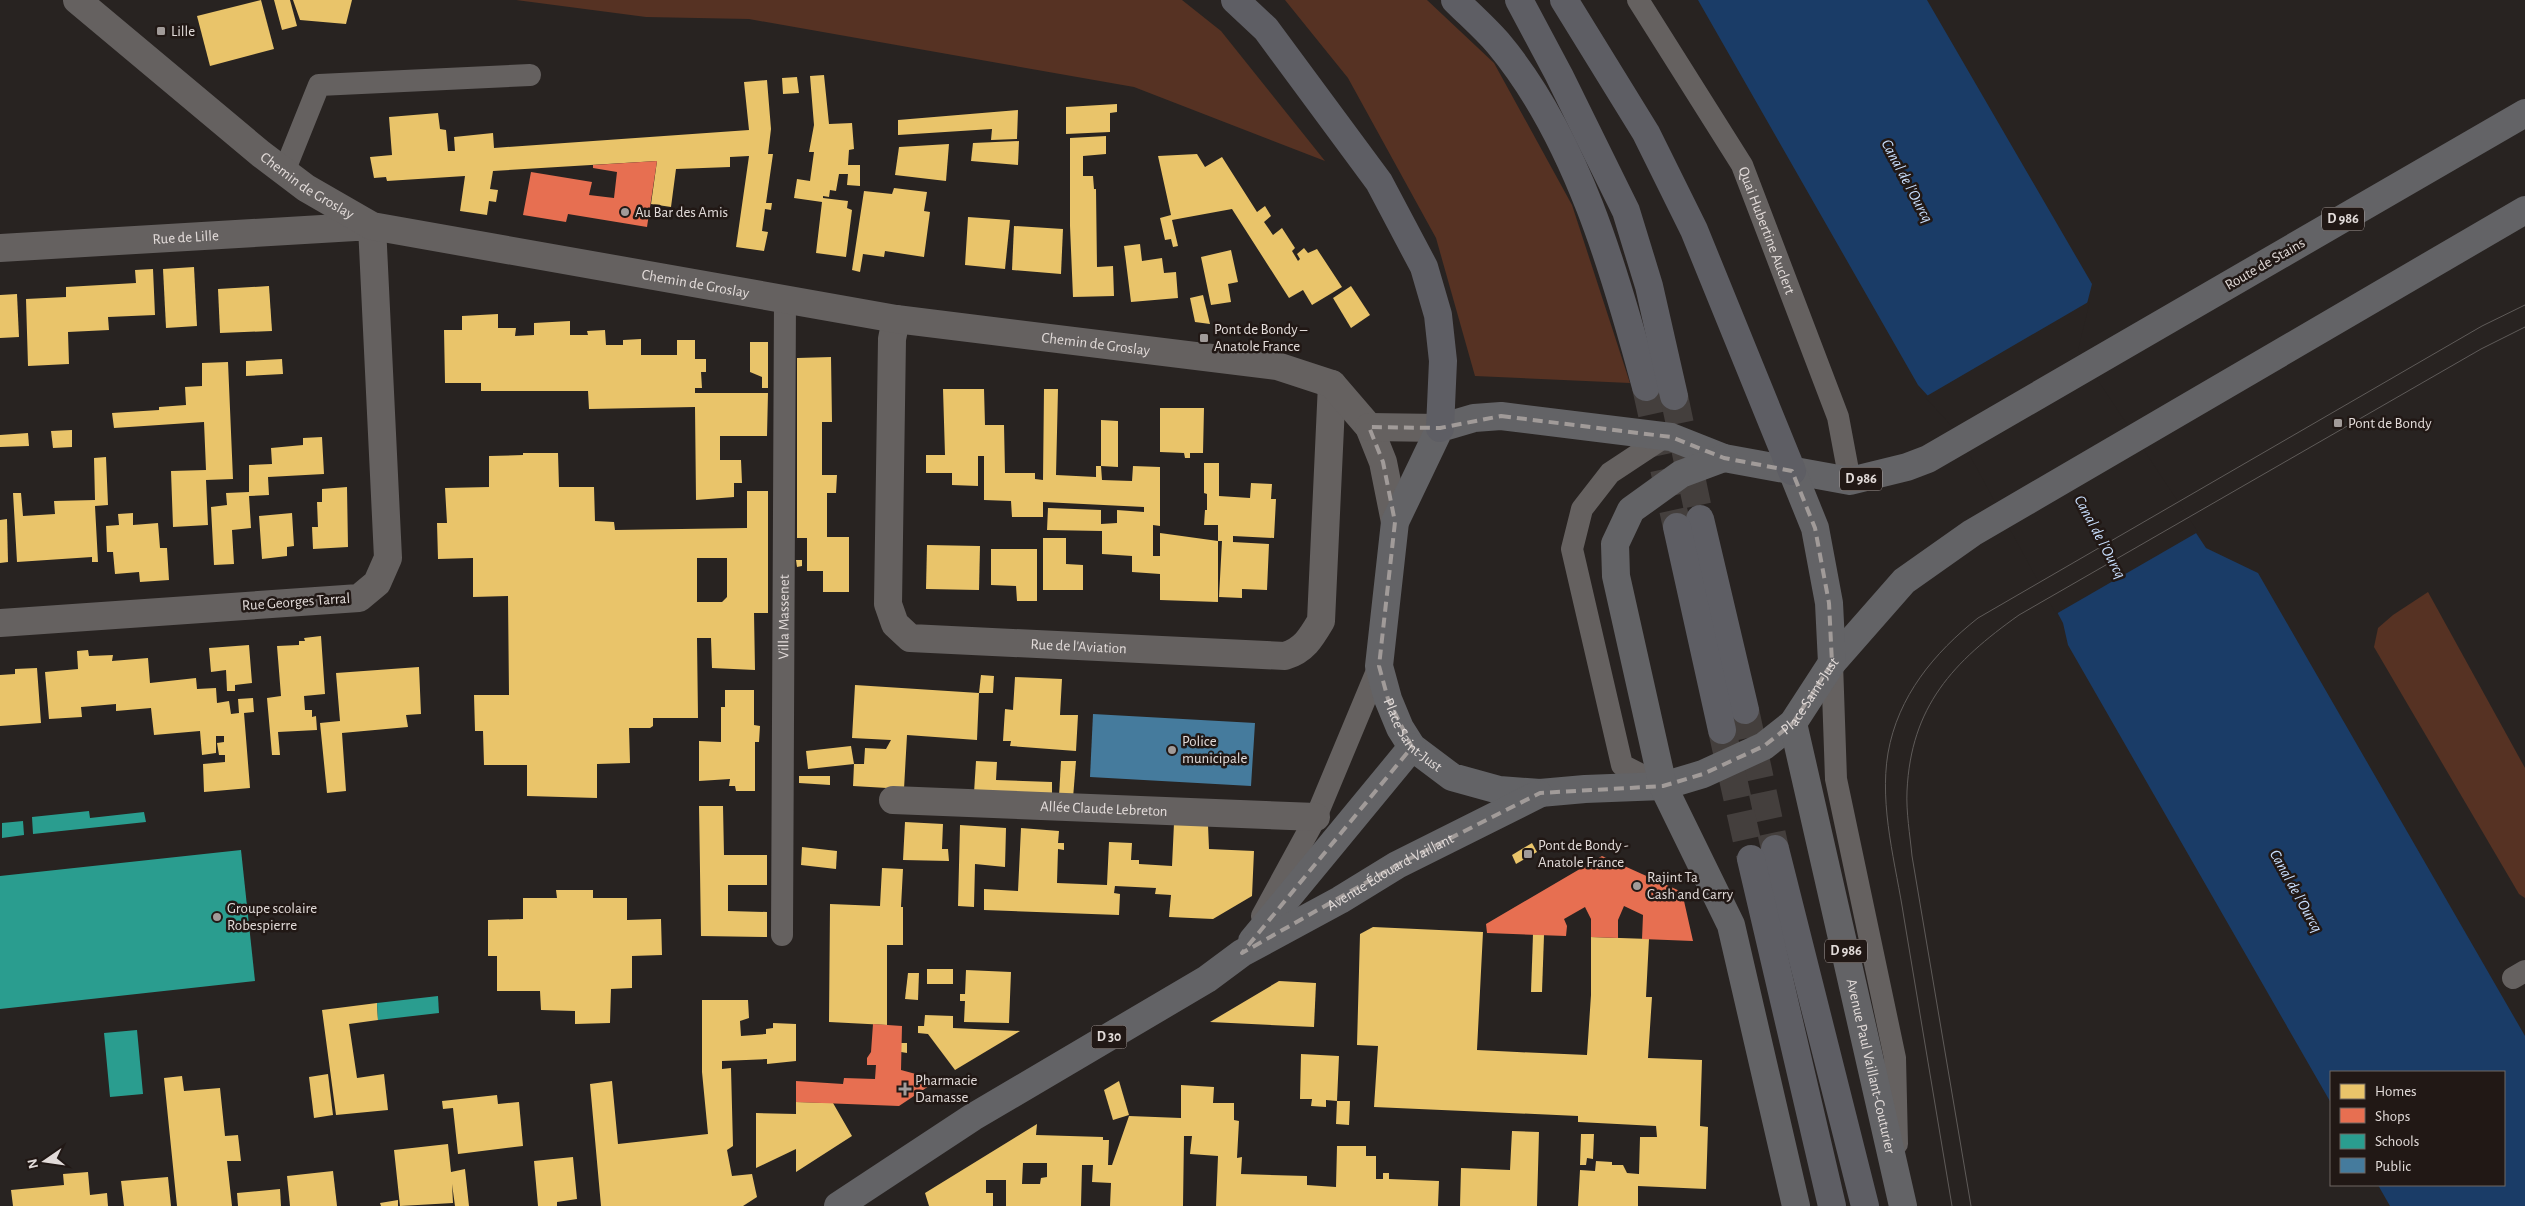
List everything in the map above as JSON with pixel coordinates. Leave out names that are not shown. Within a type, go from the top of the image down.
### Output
[{"type":"highway","points":[[1236,0],[1266,29],[1379,182],[1424,267],[1438,315],[1443,361],[1440,428]]},
{"type":"highway","points":[[1455,0],[1498,43],[1545,111],[1584,194],[1620,290],[1646,387]]},
{"type":"highway","points":[[1519,0],[1560,75],[1626,211],[1649,286],[1674,396]]},
{"type":"highway","points":[[1564,0],[1646,133],[1694,230],[1792,471]]},
{"type":"highway","points":[[1722,730],[1689,523],[1745,710]]},
{"type":"highway","points":[[1832,1206],[1763,854],[1865,1206]]},
{"type":"main road","name":"Route de Stains","points":[[1850,482],[1908,467],[1928,459],[2525,113]]},
{"type":"main road","points":[[1832,663],[1904,581],[1972,533],[2525,210]]},
{"type":"main road","points":[[1440,428],[1474,418],[1501,416],[1666,436],[1724,458],[1792,471]]},
{"type":"main road","name":"Place Saint-Just","points":[[1440,428],[1395,522],[1379,666],[1388,699],[1400,728],[1412,747],[1452,777],[1499,790],[1540,793],[1663,786],[1703,774],[1764,746],[1793,723],[1832,663],[1829,602],[1815,528],[1792,471]]},
{"type":"main road","points":[[1724,458],[1681,474],[1631,510],[1616,544],[1616,576],[1663,786],[1731,925],[1796,1206]]},
{"type":"main road","name":"D 986","points":[[1792,471],[1850,482]]},
{"type":"main road","name":"Avenue Paul Vaillant-Couturier","points":[[1793,723],[1903,1206]]},
{"type":"main road","name":"Avenue Édouard Vaillant","points":[[1242,953],[1412,747]]},
{"type":"main road","name":"Avenue Édouard Vaillant","points":[[855,1201],[973,1117],[1207,979],[1242,953],[1340,900],[1396,865],[1540,793]]},
{"type":"street","name":"Chemin de Groslay","points":[[77,0],[284,172],[306,188],[372,226],[896,319],[1277,366],[1332,384]]},
{"type":"street","name":"Rue de Lille","points":[[0,248],[372,226]]},
{"type":"street","name":"Rue Georges Tarral","points":[[0,623],[359,598],[377,583],[388,558],[372,226]]},
{"type":"street","name":"Rue de l'Aviation","points":[[896,319],[892,339],[888,604],[895,624],[910,638],[1285,656],[1298,652],[1308,643],[1321,621],[1332,384]]},
{"type":"street","points":[[1332,384],[1369,427],[1382,462],[1395,522]]},
{"type":"street","points":[[1369,427],[1440,428]]},
{"type":"street","name":"Allée Claude Lebreton","points":[[893,800],[1316,817]]},
{"type":"lane","name":"Quai Hubertine Auclert","points":[[1638,0],[1742,165],[1838,416],[1850,482]]},
{"type":"lane","points":[[284,172],[320,85],[530,75]]},
{"type":"lane","name":"Villa Massenet","points":[[782,935],[784,299]]},
{"type":"lane","points":[[1663,786],[1622,765],[1572,549],[1582,509],[1610,473],[1666,436]]},
{"type":"lane","points":[[1832,663],[1836,778],[1895,1058],[1898,1180]]},
{"type":"lane","points":[[1242,953],[1316,817],[1379,666]]},
{"type":"highlighted area","points":[[1501,416],[1671,437],[1724,458],[1792,471],[1815,528],[1829,603],[1832,663],[1793,723],[1764,746],[1703,774],[1663,786],[1540,793],[1397,865],[1242,953],[1412,747],[1388,699],[1379,666],[1395,522],[1383,462],[1369,427],[1440,428]]},
{"type":"shaded area","points":[[516,0],[1182,0],[1221,31],[1325,161],[1134,87],[749,19],[646,17]]},
{"type":"shaded area","points":[[1285,0],[1427,0],[1494,63],[1572,205],[1630,383],[1475,376],[1436,238],[1348,78]]},
{"type":"shaded area","points":[[2428,592],[2525,768],[2525,898],[2519,894],[2374,647],[2378,628],[2393,615]]},
{"type":"water","name":"Canal de l'Ourcq","points":[[1698,0],[1927,0],[2092,284],[2075,351],[2206,548],[2258,573],[2525,1036],[2525,1206],[2390,1206],[2379,1186],[2505,1186],[2505,1071],[2330,1071],[2330,1101],[2068,645],[2063,623],[1959,430],[1918,385]]},
{"type":"pier","points":[[2090,301],[2078,350],[2198,532],[2056,614],[1957,432],[1925,397]]},
{"type":"building: Homes","points":[[261,0],[274,49],[210,66],[197,16]]},
{"type":"building: Homes","points":[[274,0],[290,0],[297,26],[282,30]]},
{"type":"building: Homes","points":[[293,0],[352,0],[346,24],[300,20]]},
{"type":"building: Homes","points":[[824,75],[829,124],[852,123],[854,149],[849,150],[848,165],[860,165],[860,186],[847,185],[848,174],[839,174],[836,191],[830,190],[829,197],[823,196],[823,198],[848,201],[847,208],[852,210],[846,257],[816,253],[822,202],[794,198],[797,179],[810,181],[814,152],[809,152],[814,125],[810,76]]},
{"type":"building: Homes","points":[[797,77],[799,93],[783,94],[782,78]]},
{"type":"building: Homes","points":[[767,80],[771,129],[768,154],[773,154],[766,203],[772,203],[771,210],[765,209],[762,231],[768,232],[764,251],[736,247],[749,156],[730,157],[730,167],[676,169],[671,207],[651,204],[657,161],[493,171],[490,189],[498,190],[496,202],[489,201],[487,215],[460,211],[465,176],[387,181],[386,177],[374,178],[370,157],[392,155],[389,117],[438,113],[440,129],[446,130],[448,151],[455,151],[454,137],[493,133],[494,148],[749,130],[744,82]]},
{"type":"building: Homes","points":[[1117,104],[1117,112],[1110,113],[1110,132],[1066,134],[1066,107]]},
{"type":"building: Homes","points":[[1018,110],[1017,139],[991,140],[992,129],[898,135],[898,120]]},
{"type":"building: Homes","points":[[1106,136],[1106,154],[1083,156],[1083,176],[1093,176],[1094,189],[1096,189],[1097,267],[1113,266],[1114,296],[1073,297],[1070,226],[1070,138]]},
{"type":"building: Homes","points":[[1019,141],[1018,165],[971,161],[973,143]]},
{"type":"building: Homes","points":[[949,144],[946,181],[895,175],[899,147]]},
{"type":"building: Homes","points":[[1197,154],[1205,167],[1222,157],[1257,212],[1265,206],[1271,216],[1264,222],[1273,235],[1282,228],[1295,248],[1292,251],[1298,261],[1300,259],[1297,254],[1304,248],[1308,253],[1317,249],[1342,287],[1312,305],[1303,290],[1289,298],[1232,209],[1172,220],[1178,246],[1173,247],[1171,239],[1165,240],[1160,218],[1171,215],[1158,156]]},
{"type":"building: Homes","points":[[894,188],[927,192],[924,211],[930,212],[924,257],[885,251],[884,257],[863,254],[860,272],[852,270],[864,191],[892,194]]},
{"type":"building: Homes","points":[[968,217],[1010,220],[1005,269],[965,265]]},
{"type":"building: Homes","points":[[1014,226],[1063,229],[1061,274],[1012,270]]},
{"type":"building: Homes","points":[[1140,244],[1142,261],[1162,258],[1164,273],[1176,272],[1178,298],[1131,302],[1124,246]]},
{"type":"building: Homes","points":[[1231,250],[1238,282],[1228,284],[1231,302],[1211,305],[1201,257]]},
{"type":"building: Homes","points":[[194,267],[197,326],[166,328],[163,269]]},
{"type":"building: Homes","points":[[153,269],[155,315],[108,317],[109,330],[68,332],[69,364],[28,366],[26,299],[66,297],[66,287],[136,283],[135,270]]},
{"type":"building: Homes","points":[[269,286],[272,331],[220,333],[218,289]]},
{"type":"building: Homes","points":[[1351,286],[1370,315],[1351,328],[1333,298]]},
{"type":"building: Homes","points":[[17,294],[19,337],[0,338],[0,295]]},
{"type":"building: Homes","points":[[1203,295],[1210,324],[1195,322],[1190,298]]},
{"type":"building: Homes","points":[[498,314],[498,328],[516,328],[515,336],[534,335],[534,323],[570,321],[570,335],[588,335],[587,331],[605,330],[606,345],[623,345],[623,340],[641,339],[641,355],[677,355],[677,340],[695,340],[695,359],[706,359],[706,372],[701,372],[702,388],[695,388],[695,393],[768,393],[767,436],[720,436],[720,460],[741,460],[742,483],[734,483],[734,497],[696,500],[695,407],[589,409],[588,391],[481,391],[481,383],[445,383],[444,330],[462,330],[462,316]]},
{"type":"building: Homes","points":[[750,342],[768,342],[768,388],[762,388],[762,377],[750,372]]},
{"type":"building: Homes","points":[[831,357],[832,422],[822,422],[822,475],[837,475],[836,493],[827,493],[827,537],[849,537],[849,592],[823,592],[823,571],[807,571],[807,538],[797,538],[797,358]]},
{"type":"building: Homes","points":[[282,359],[283,374],[246,376],[246,361]]},
{"type":"building: Homes","points":[[228,362],[233,479],[206,480],[208,525],[173,527],[171,471],[206,470],[204,422],[114,428],[112,413],[159,410],[159,407],[186,405],[185,387],[202,386],[202,363]]},
{"type":"building: Homes","points":[[943,389],[984,389],[985,425],[1004,425],[1005,473],[1035,473],[1035,479],[1043,480],[1044,389],[1058,389],[1056,475],[1096,477],[1096,466],[1101,466],[1102,480],[1132,481],[1133,466],[1160,467],[1160,526],[1153,525],[1153,556],[1160,556],[1160,533],[1218,541],[1218,602],[1160,600],[1160,574],[1132,572],[1132,556],[1102,554],[1102,531],[1047,530],[1048,508],[1101,510],[1101,524],[1117,523],[1117,510],[1144,512],[1144,507],[1043,502],[1043,517],[1012,517],[1011,501],[984,500],[984,456],[978,456],[978,486],[952,485],[952,473],[926,473],[926,455],[945,455]]},
{"type":"building: Homes","points":[[1160,408],[1204,408],[1203,453],[1190,453],[1190,458],[1185,458],[1184,453],[1160,452]]},
{"type":"building: Homes","points":[[1101,420],[1118,421],[1118,467],[1101,466]]},
{"type":"building: Homes","points":[[72,430],[72,447],[53,448],[51,431]]},
{"type":"building: Homes","points":[[28,433],[29,446],[0,447],[0,435]]},
{"type":"building: Homes","points":[[322,437],[324,474],[268,477],[269,495],[249,496],[251,528],[232,530],[234,564],[214,565],[211,507],[227,505],[226,493],[249,492],[249,465],[272,464],[271,448],[303,445],[303,438]]},
{"type":"building: Homes","points":[[523,453],[558,453],[559,487],[594,487],[595,521],[614,522],[615,530],[747,528],[747,491],[768,491],[768,613],[754,613],[755,670],[712,668],[711,638],[697,638],[698,718],[653,718],[653,726],[650,728],[629,728],[630,763],[597,764],[597,798],[527,796],[527,765],[484,765],[483,731],[475,731],[474,695],[509,695],[508,596],[473,597],[473,558],[438,559],[437,523],[447,523],[445,488],[489,487],[489,456],[523,455]],"holes":[[[697,558],[727,558],[727,597],[722,602],[697,602]]]},
{"type":"building: Homes","points":[[106,457],[108,505],[95,506],[98,562],[92,562],[92,557],[17,562],[13,493],[21,493],[23,516],[55,514],[54,501],[95,500],[94,458]]},
{"type":"building: Homes","points":[[1204,463],[1219,463],[1219,496],[1250,498],[1251,483],[1272,484],[1271,499],[1276,499],[1274,538],[1233,536],[1233,542],[1269,544],[1267,590],[1242,589],[1242,598],[1219,597],[1222,541],[1218,541],[1218,525],[1204,525],[1205,510],[1207,510],[1207,494],[1204,493]]},
{"type":"building: Homes","points":[[347,487],[348,547],[313,549],[312,527],[318,527],[317,502],[322,502],[322,489]]},
{"type":"building: Homes","points":[[133,513],[133,525],[158,523],[160,548],[167,548],[169,580],[140,582],[139,572],[115,574],[113,552],[107,552],[106,526],[119,525],[118,514]]},
{"type":"building: Homes","points":[[292,513],[294,546],[287,547],[287,556],[262,559],[259,516]]},
{"type":"building: Homes","points":[[7,519],[8,562],[0,563],[0,520]]},
{"type":"building: Homes","points":[[1043,538],[1066,538],[1066,564],[1083,565],[1083,590],[1043,590]]},
{"type":"building: Homes","points":[[927,545],[980,546],[979,590],[926,589]]},
{"type":"building: Homes","points":[[991,549],[1037,549],[1037,601],[1017,601],[1016,586],[991,585]]},
{"type":"building: Homes","points":[[796,560],[802,560],[802,566],[797,567]]},
{"type":"building: Homes","points":[[321,636],[325,694],[304,696],[305,710],[312,710],[312,717],[316,716],[317,730],[278,732],[280,755],[272,755],[267,698],[281,696],[277,646],[299,645],[299,641],[305,641],[304,638]]},
{"type":"building: Homes","points":[[249,645],[252,683],[235,685],[235,691],[227,691],[226,670],[211,672],[209,648]]},
{"type":"building: Homes","points":[[88,650],[89,656],[113,655],[112,661],[148,658],[150,683],[196,678],[197,689],[216,688],[217,703],[229,701],[231,714],[239,713],[238,699],[253,698],[254,712],[244,713],[250,788],[204,792],[203,764],[225,762],[225,755],[219,755],[217,743],[224,742],[224,736],[216,736],[216,753],[202,755],[200,731],[154,735],[151,708],[116,711],[116,704],[81,707],[82,717],[49,719],[45,672],[78,669],[77,651]]},
{"type":"building: Homes","points":[[419,667],[421,714],[406,715],[408,727],[342,733],[346,791],[327,793],[320,723],[340,721],[336,673]]},
{"type":"building: Homes","points":[[37,668],[41,723],[0,726],[0,675],[15,674],[15,669]]},
{"type":"building: Homes","points":[[981,675],[994,676],[993,693],[979,693]]},
{"type":"building: Homes","points":[[1015,677],[1062,679],[1060,715],[1078,715],[1076,751],[1010,746],[1011,741],[1003,741],[1005,709],[1013,710]]},
{"type":"building: Homes","points":[[855,685],[979,693],[977,740],[907,735],[904,789],[853,786],[854,764],[864,764],[865,748],[886,749],[891,740],[852,738]]},
{"type":"building: Homes","points":[[725,690],[754,690],[754,725],[760,726],[759,742],[755,742],[755,791],[736,791],[735,786],[729,786],[730,779],[699,781],[699,741],[721,742],[721,707],[725,707]]},
{"type":"building: Homes","points":[[851,746],[854,764],[808,769],[806,751]]},
{"type":"building: Homes","points":[[976,761],[997,762],[996,780],[1052,782],[1052,797],[974,793]]},
{"type":"building: Homes","points":[[1061,761],[1076,761],[1073,798],[1059,797]]},
{"type":"building: Homes","points":[[799,776],[830,776],[830,785],[799,783]]},
{"type":"building: Homes","points":[[699,806],[723,806],[724,855],[767,855],[767,885],[728,885],[728,911],[767,912],[767,937],[701,936]]},
{"type":"building: Homes","points":[[905,822],[943,824],[942,849],[948,849],[949,861],[903,860]]},
{"type":"building: Homes","points":[[1174,823],[1208,825],[1209,849],[1254,851],[1252,896],[1213,919],[1169,917],[1171,895],[1155,894],[1156,888],[1115,886],[1114,893],[1120,894],[1119,915],[984,910],[984,889],[1018,891],[1021,828],[1059,831],[1058,843],[1064,843],[1064,850],[1058,849],[1057,883],[1107,885],[1109,842],[1132,843],[1131,860],[1139,860],[1139,864],[1172,866]]},
{"type":"building: Homes","points":[[960,825],[1006,828],[1005,867],[975,864],[974,907],[958,906]]},
{"type":"building: Homes","points":[[1532,843],[1537,852],[1516,864],[1512,855]]},
{"type":"building: Homes","points":[[802,847],[837,851],[836,869],[801,865]]},
{"type":"building: Homes","points":[[882,868],[903,869],[901,907],[903,907],[903,945],[887,945],[887,1025],[829,1022],[830,904],[880,906]]},
{"type":"building: Homes","points":[[556,890],[593,890],[593,898],[627,898],[627,920],[661,919],[662,955],[632,956],[632,988],[611,989],[610,1023],[575,1024],[575,1011],[541,1010],[540,991],[497,991],[497,956],[488,956],[488,920],[523,919],[523,898],[557,898]]},
{"type":"building: Homes","points":[[1373,927],[1483,932],[1477,1050],[1517,1052],[1587,1055],[1591,995],[1591,937],[1649,939],[1646,997],[1652,997],[1648,1058],[1702,1060],[1700,1126],[1708,1127],[1706,1189],[1638,1186],[1638,1206],[1578,1206],[1580,1170],[1595,1171],[1596,1161],[1612,1162],[1612,1165],[1623,1165],[1627,1173],[1639,1174],[1640,1137],[1657,1137],[1656,1126],[1578,1122],[1578,1116],[1374,1107],[1378,1046],[1357,1045],[1360,934]]},
{"type":"building: Homes","points":[[1533,934],[1544,935],[1542,992],[1531,992]]},
{"type":"building: Homes","points":[[927,969],[953,969],[953,984],[927,984]]},
{"type":"building: Homes","points":[[966,970],[1011,972],[1009,1023],[964,1022],[965,1001],[960,1001],[960,994],[965,994]]},
{"type":"building: Homes","points":[[908,973],[919,973],[918,1000],[905,999]]},
{"type":"building: Homes","points":[[1279,981],[1316,983],[1314,1027],[1210,1022]]},
{"type":"building: Homes","points":[[702,1000],[748,1000],[749,1018],[740,1021],[741,1036],[766,1034],[766,1029],[773,1028],[773,1023],[796,1024],[796,1061],[767,1064],[767,1059],[722,1061],[722,1069],[731,1068],[733,1146],[727,1150],[732,1176],[752,1174],[757,1197],[743,1206],[601,1206],[590,1084],[612,1081],[618,1144],[708,1134],[702,1072]]},
{"type":"building: Homes","points":[[377,1003],[378,1020],[349,1024],[357,1078],[384,1074],[388,1110],[336,1115],[322,1010]]},
{"type":"building: Homes","points":[[925,1015],[953,1016],[953,1028],[1020,1031],[955,1070],[928,1034],[918,1033],[918,1026],[924,1026]]},
{"type":"building: Homes","points":[[901,1043],[907,1043],[907,1053],[901,1052]]},
{"type":"building: Homes","points":[[1301,1054],[1339,1056],[1337,1101],[1326,1100],[1326,1107],[1311,1106],[1312,1099],[1300,1099]]},
{"type":"building: Homes","points":[[328,1074],[333,1115],[314,1118],[309,1077]]},
{"type":"building: Homes","points":[[182,1076],[184,1091],[220,1088],[225,1136],[238,1135],[241,1161],[227,1161],[232,1206],[177,1206],[164,1078]]},
{"type":"building: Homes","points":[[1119,1081],[1129,1115],[1113,1120],[1104,1090]]},
{"type":"building: Homes","points":[[1181,1085],[1214,1087],[1213,1103],[1234,1103],[1234,1120],[1239,1121],[1237,1158],[1242,1157],[1241,1174],[1307,1176],[1307,1185],[1336,1187],[1337,1146],[1366,1146],[1366,1156],[1376,1156],[1376,1179],[1383,1179],[1383,1173],[1389,1173],[1389,1179],[1439,1181],[1438,1206],[1216,1206],[1218,1156],[1190,1154],[1192,1136],[1184,1136],[1183,1206],[1110,1206],[1111,1183],[1092,1182],[1093,1165],[1082,1165],[1081,1206],[1006,1206],[1006,1180],[986,1180],[986,1193],[993,1193],[993,1206],[929,1206],[925,1193],[1037,1124],[1036,1135],[1103,1137],[1103,1140],[1109,1140],[1108,1165],[1112,1165],[1129,1116],[1181,1118]],"holes":[[[1023,1163],[1047,1163],[1047,1177],[1041,1178],[1040,1184],[1022,1184]]]},
{"type":"building: Homes","points":[[497,1095],[498,1104],[519,1102],[523,1146],[458,1154],[453,1108],[443,1109],[442,1101]]},
{"type":"building: Homes","points":[[1337,1101],[1350,1101],[1349,1125],[1336,1124]]},
{"type":"building: Homes","points":[[796,1102],[833,1103],[852,1136],[796,1172],[796,1149],[756,1168],[756,1113],[796,1114]]},
{"type":"building: Homes","points":[[1512,1131],[1539,1132],[1537,1206],[1460,1206],[1461,1168],[1510,1170]]},
{"type":"building: Homes","points":[[1581,1134],[1594,1134],[1593,1159],[1587,1158],[1586,1165],[1580,1165]]},
{"type":"building: Homes","points":[[448,1144],[451,1172],[465,1169],[469,1206],[455,1206],[452,1184],[453,1203],[400,1206],[394,1150]]},
{"type":"building: Homes","points":[[573,1157],[577,1199],[557,1202],[557,1206],[538,1206],[534,1161]]},
{"type":"building: Homes","points":[[333,1171],[337,1206],[290,1206],[287,1176]]},
{"type":"building: Homes","points":[[88,1172],[90,1195],[107,1193],[108,1206],[13,1206],[11,1190],[64,1185],[63,1174]]},
{"type":"building: Homes","points":[[168,1177],[171,1206],[124,1206],[121,1181]]},
{"type":"building: Homes","points":[[280,1189],[281,1206],[238,1206],[237,1193]]},
{"type":"building: Homes","points":[[398,1200],[398,1206],[381,1206],[380,1203]]},
{"type":"building: Shops","points":[[657,161],[647,227],[568,214],[566,222],[523,215],[531,172],[592,182],[589,195],[614,198],[617,172],[593,168],[593,165]]},
{"type":"building: Shops","points":[[1602,856],[1682,892],[1693,941],[1642,939],[1643,915],[1624,906],[1618,920],[1618,938],[1591,937],[1591,919],[1585,907],[1564,919],[1567,926],[1566,936],[1487,933],[1486,924]]},
{"type":"building: Shops","points":[[873,1024],[902,1026],[901,1070],[938,1080],[899,1106],[796,1102],[796,1081],[843,1084],[844,1078],[875,1079],[876,1065],[867,1065],[867,1058],[871,1052]]},
{"type":"building: Schools","points":[[89,811],[90,818],[144,812],[146,822],[33,834],[32,817]]},
{"type":"building: Schools","points":[[23,821],[24,835],[2,838],[2,823]]},
{"type":"building: Schools","points":[[241,850],[255,981],[0,1009],[0,876]]},
{"type":"building: Schools","points":[[438,996],[439,1013],[378,1020],[377,1003]]},
{"type":"building: Schools","points":[[137,1030],[143,1094],[110,1097],[104,1033]]},
{"type":"building: Public","name":"Police municipale","points":[[1093,714],[1255,723],[1251,786],[1090,777]]},
{"type":"tunnel","points":[[1646,387],[1677,527]]},
{"type":"tunnel","points":[[1674,396],[1700,519]]},
{"type":"tunnel","points":[[1745,710],[1775,849]]},
{"type":"tunnel","points":[[1722,730],[1751,859]]},
{"type":"tram line","points":[[1952,1206],[1887,815],[1886,773],[1888,753],[1893,732],[1909,694],[1933,661],[1978,618],[2482,326],[2525,305]]},
{"type":"tram line","points":[[1971,1206],[1912,856],[1907,807],[1910,761],[1917,734],[1927,710],[1940,689],[1974,650],[2019,615],[2481,349],[2525,327]]},
{"type":"place","name":"Lille","points":[[161,31]]},
{"type":"place","name":"Au Bar des Amis","points":[[625,212]]},
{"type":"place","name":"Pont de Bondy – Anatole France","points":[[1204,338]]},
{"type":"place","name":"Pont de Bondy","points":[[2338,423]]},
{"type":"place","name":"Police municipale","points":[[1172,750]]},
{"type":"place","name":"Pont de Bondy - Anatole France","points":[[1528,854]]},
{"type":"place","name":"Rajint Ta Cash and Carry","points":[[1637,886]]},
{"type":"place","name":"Groupe scolaire Robespierre","points":[[217,917]]},
{"type":"place","name":"Pharmacie Damasse","points":[[905,1089]]}]
